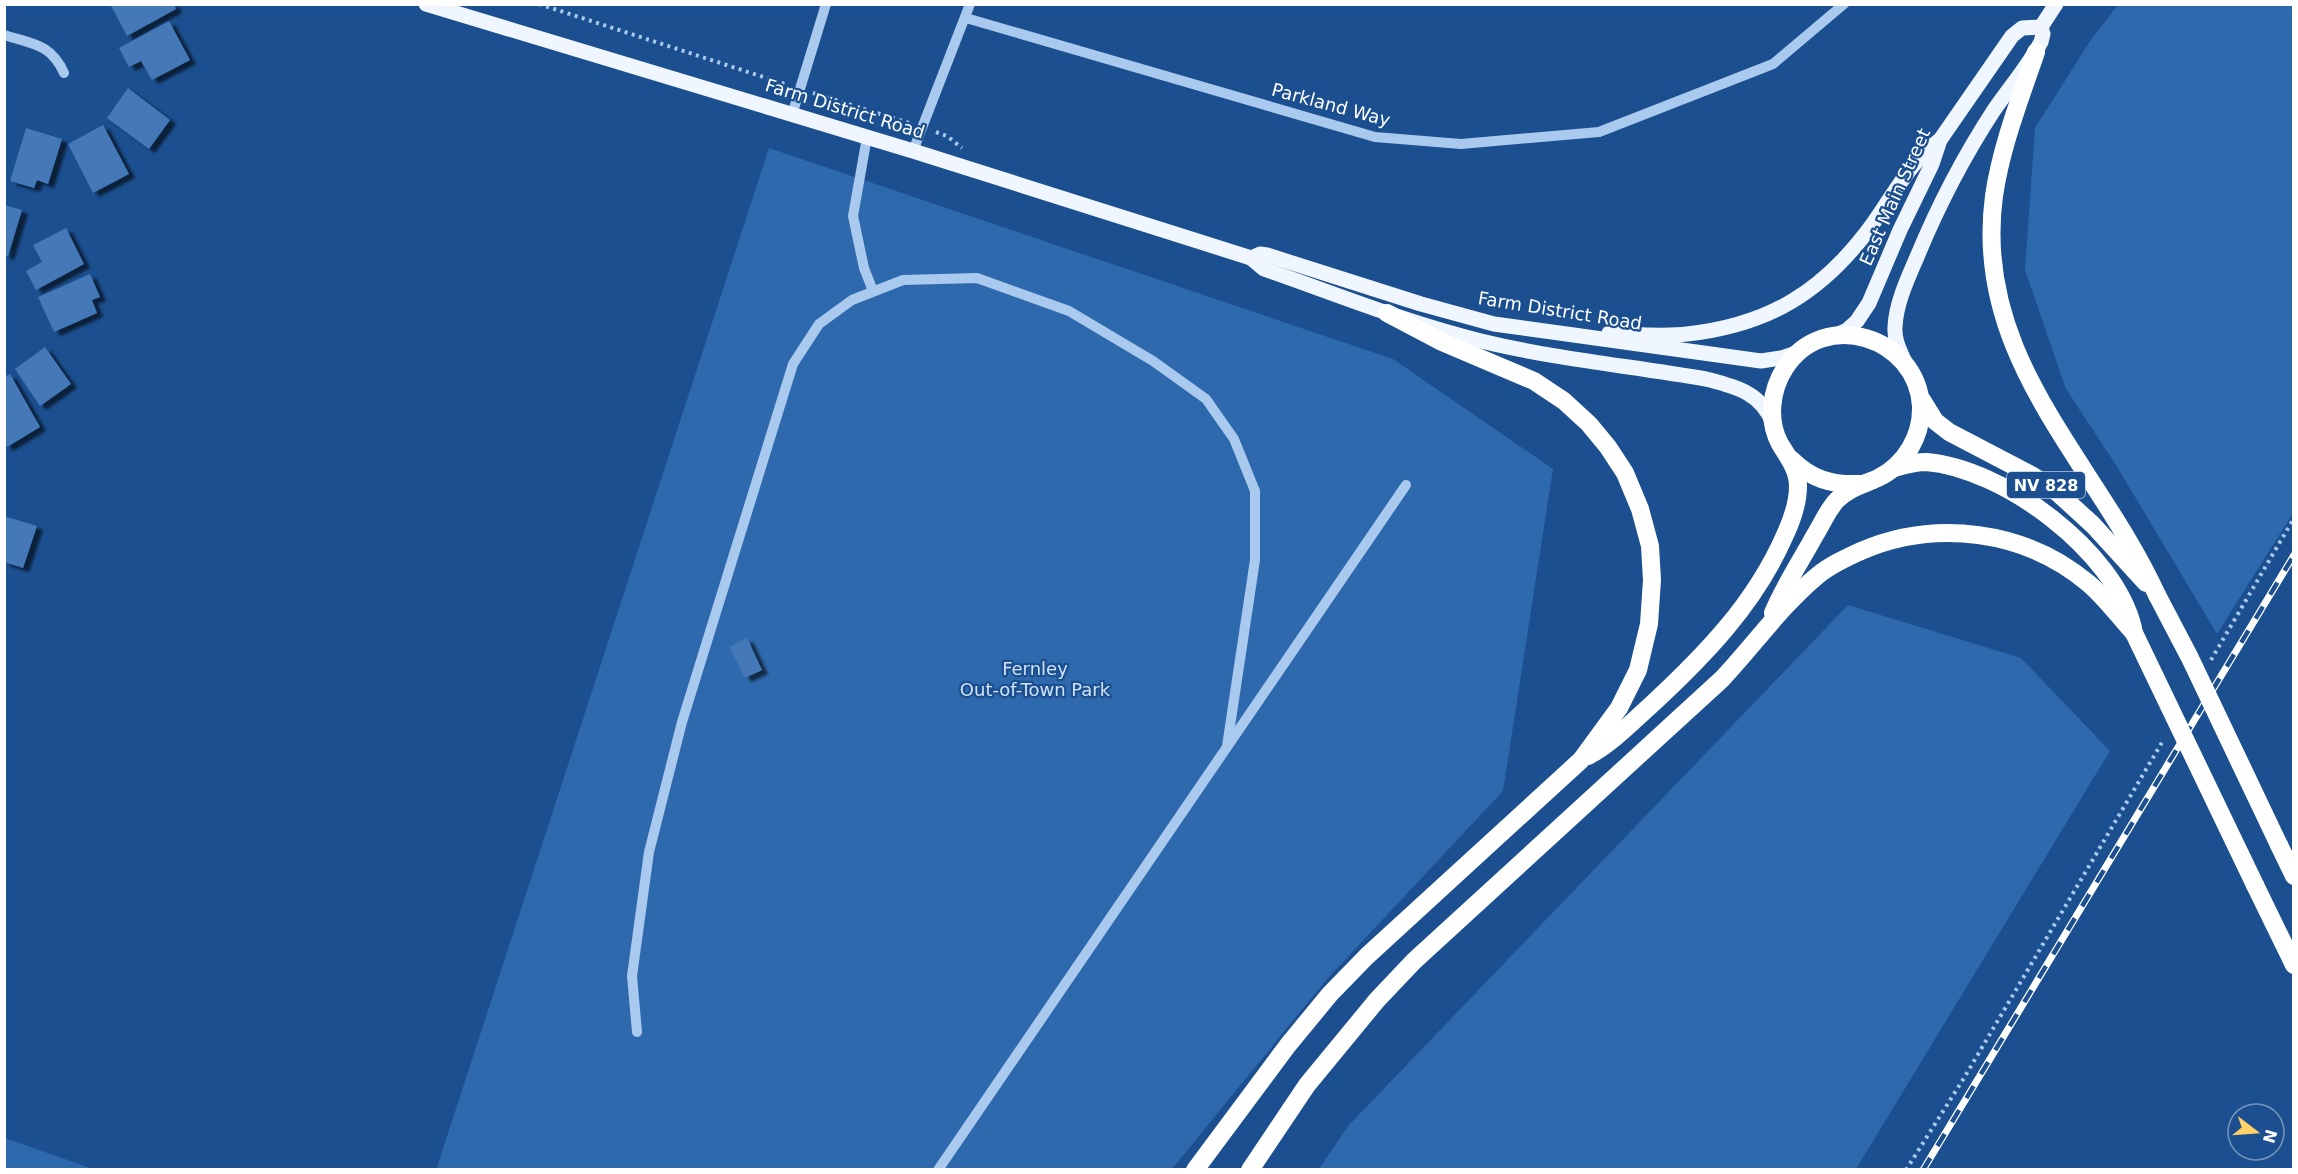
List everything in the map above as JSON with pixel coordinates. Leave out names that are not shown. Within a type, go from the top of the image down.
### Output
[{"type":"highway","points":[[2036,52],[2004,147],[1994,196],[1992,242],[1994,273],[2011,341],[2026,376],[2141,560],[2294,876]]},
{"type":"highway","points":[[1195,1170],[1288,1045],[1337,986],[1581,760],[1618,708],[1638,670],[1649,624],[1652,580],[1650,546],[1640,509],[1625,473],[1589,424],[1564,401],[1534,381],[1442,342],[1387,313]]},
{"type":"highway","points":[[1581,760],[1611,740],[1678,679],[1727,629],[1745,606],[1779,548],[1790,524],[1797,501],[1798,486],[1797,475],[1779,441],[1773,423],[1772,403],[1777,384],[1786,367],[1799,352],[1816,342],[1834,336],[1854,335],[1873,340],[1890,349],[1905,362],[1915,379],[1922,417],[1917,436],[1908,453],[1894,468],[1878,478],[1859,484],[1840,485],[1821,480],[1803,471],[1789,458]]},
{"type":"highway","name":"NV 828","points":[[1920,397],[1928,413],[1949,432],[2033,476],[2071,503],[2157,595]]},
{"type":"highway","points":[[1894,468],[1925,462],[1966,471],[2011,492],[2046,515],[2070,535],[2106,574],[2121,594],[2130,613],[2134,633],[2294,965]]},
{"type":"highway","points":[[1769,623],[1785,587],[1836,501],[1859,484]]},
{"type":"highway","points":[[1250,1170],[1307,1085],[1377,1000],[1414,961],[1722,680],[1753,646],[1769,623],[1819,574],[1842,559],[1900,537],[1933,532],[1966,533],[2014,543],[2058,562],[2088,583],[2134,633]]},
{"type":"highway","points":[[1203,1170],[1228,1124]]},
{"type":"main road","name":"Farm District Road","points":[[426,4],[913,151],[1251,258],[1264,269],[1387,313],[1479,340],[1706,379],[1729,385],[1748,393],[1759,401],[1767,410],[1773,423]]},
{"type":"main road","points":[[1905,362],[1896,341],[1895,327],[1899,306],[1921,248],[1966,156],[2036,52],[2043,34],[2041,27],[2056,4]]},
{"type":"main road","name":"East Main Street","points":[[1834,336],[1847,330],[1857,321],[1869,303],[1900,230],[1932,164],[1940,140],[2012,36],[2022,28],[2041,27]]},
{"type":"main road","points":[[1546,332],[1685,334],[1732,327],[1773,313],[1802,297],[1846,258],[1927,149],[1940,140]]},
{"type":"main road","name":"Farm District Road","points":[[1251,258],[1260,254],[1268,255],[1494,324],[1761,361],[1799,352]]},
{"type":"street","points":[[792,115],[826,4]]},
{"type":"street","points":[[913,151],[970,4]]},
{"type":"street","name":"Parkland Way","points":[[966,18],[1375,137],[1461,144],[1599,132],[1773,64],[1844,4]]},
{"type":"street","points":[[4,35],[44,47],[58,58],[64,72]]},
{"type":"street","points":[[867,137],[852,216],[864,268],[873,291]]},
{"type":"street","points":[[637,1032],[632,976],[649,852],[682,722],[793,364],[819,324],[852,300],[903,280],[977,279],[1069,311],[1153,362],[1206,399],[1234,439],[1255,491],[1255,560],[1227,746]]},
{"type":"street","points":[[938,1170],[1406,485]]},
{"type":"path","points":[[539,4],[947,136],[960,146],[981,172]]},
{"type":"path","points":[[2208,665],[2294,518]]},
{"type":"path","points":[[1906,1170],[1964,1078],[2165,738]]},
{"type":"green space","points":[[2118,5],[2293,5],[2293,513],[2217,634],[2116,465],[2066,389],[2025,270],[2035,128],[2090,41]]},
{"type":"green space","name":"Fernley Out-of-Town Park","points":[[769,148],[1393,359],[1553,469],[1503,791],[1327,979],[1172,1169],[436,1170]]},
{"type":"green space","points":[[1848,605],[2021,658],[2110,751],[1856,1169],[1319,1169],[1348,1126]]},
{"type":"green space","points":[[5,1138],[93,1169],[5,1169]]},
{"type":"building","points":[[110,4],[174,4],[176,9],[127,36]]},
{"type":"building","points":[[169,21],[190,60],[152,80],[141,61],[129,67],[119,48]]},
{"type":"building","points":[[128,88],[170,120],[149,149],[107,118]]},
{"type":"building","points":[[103,125],[129,174],[93,193],[68,144]]},
{"type":"building","points":[[26,128],[62,139],[48,184],[37,180],[34,188],[10,181]]},
{"type":"building","points":[[4,205],[22,210],[8,256],[4,255]]},
{"type":"building","points":[[66,228],[84,264],[36,290],[26,271],[42,262],[33,245]]},
{"type":"building","points":[[90,274],[100,297],[92,300],[97,313],[54,332],[38,297]]},
{"type":"building","points":[[45,347],[71,384],[40,406],[15,369]]},
{"type":"building","points":[[10,374],[40,427],[7,447],[4,443],[4,377]]},
{"type":"building","points":[[4,516],[37,526],[23,568],[4,562]]},
{"type":"building","points":[[747,638],[762,670],[745,678],[729,647]]},
{"type":"railway","points":[[1923,1170],[2294,555]]}]
